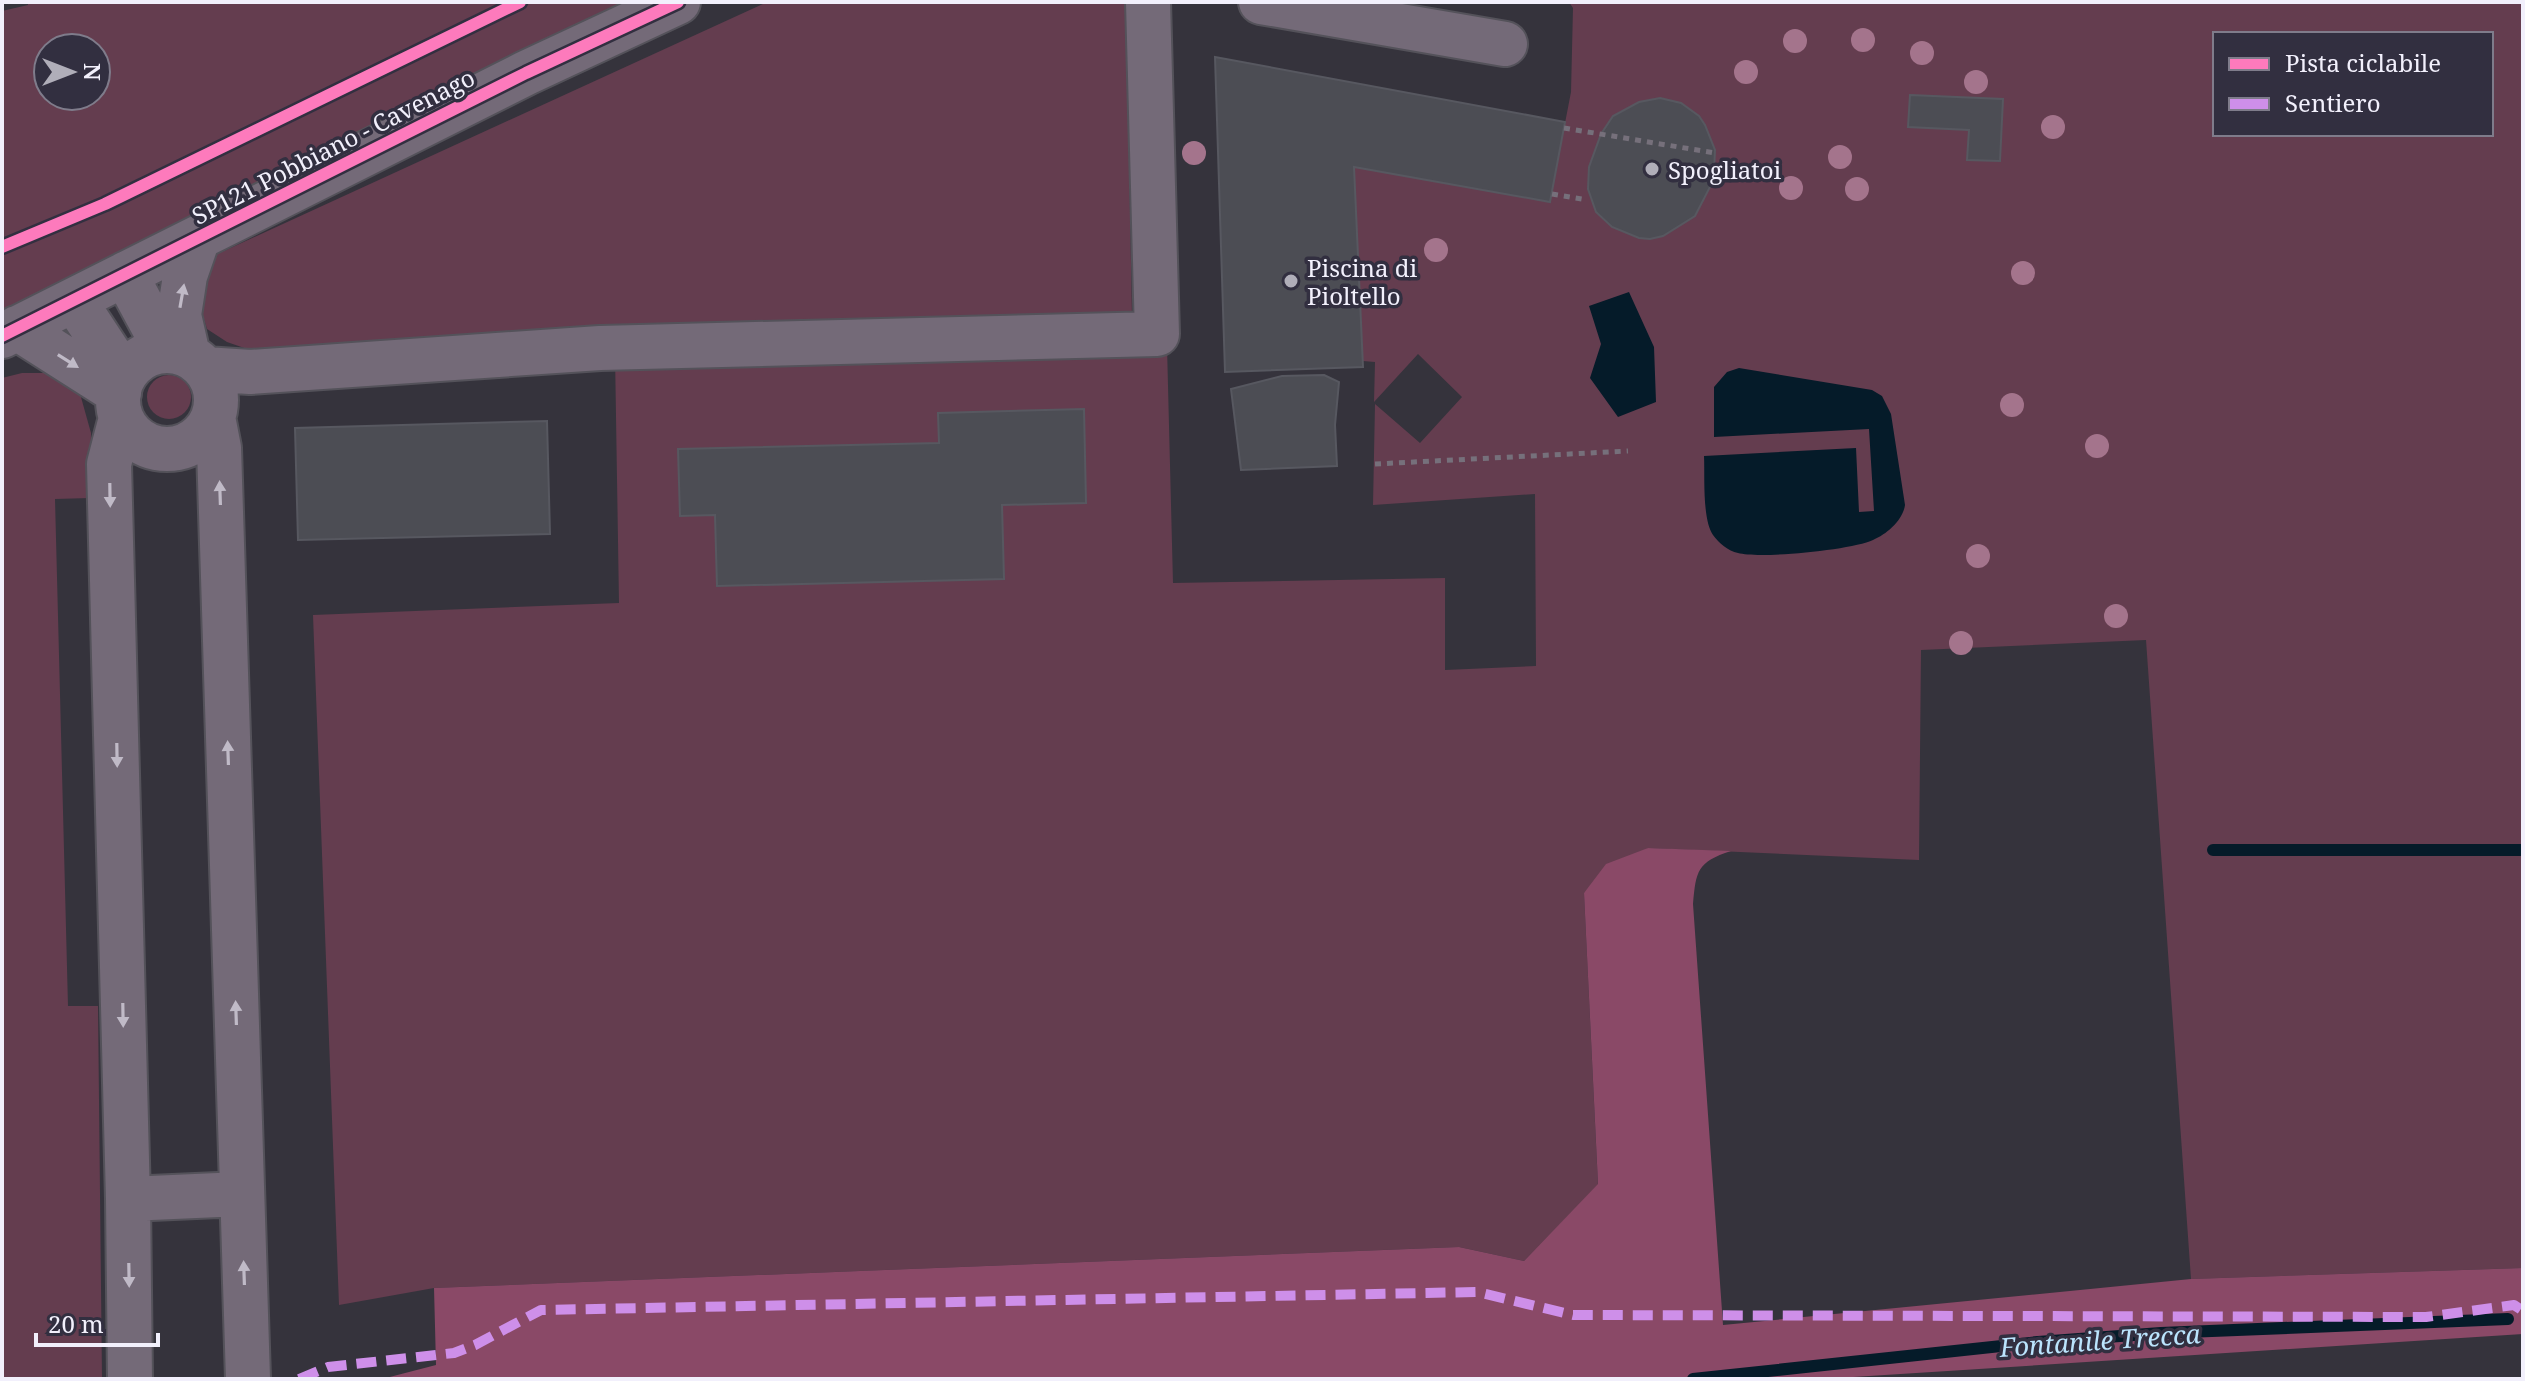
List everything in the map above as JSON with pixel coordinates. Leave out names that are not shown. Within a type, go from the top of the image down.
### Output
[{"type":"street","name":"SP121 Pobbiano - Cavenago","points":[[7,333],[526,73],[678,2]]},
{"type":"street","points":[[130,1379],[109,464],[121,396],[134,364],[145,356],[198,378],[600,348],[1157,334],[1148,2]]},
{"type":"street","points":[[1261,2],[1505,44]]},
{"type":"street","points":[[198,238],[185,276],[179,315],[219,464],[248,1379]]},
{"type":"street","points":[[74,300],[121,396],[129,431],[153,447],[182,447],[206,430],[198,378],[125,274]]},
{"type":"street","points":[[7,333],[121,396]]},
{"type":"street","points":[[128,1199],[241,1194]]},
{"type":"path","points":[[1564,128],[1715,153]]},
{"type":"path","points":[[1552,194],[1587,200]]},
{"type":"path","points":[[1375,464],[1628,451]]},
{"type":"shaded area","points":[[28,2],[639,2],[2,314],[2,11],[28,5]]},
{"type":"shaded area","points":[[767,2],[1126,2],[1132,317],[250,350],[227,342],[207,329],[198,299],[211,257]]},
{"type":"shaded area","points":[[1569,2],[2523,2],[2523,1268],[2191,1279],[2146,640],[1921,650],[1919,860],[1648,848],[1584,893],[1598,1185],[1524,1261],[1459,1247],[434,1288],[339,1305],[313,615],[619,603],[615,354],[1167,346],[1173,583],[1445,578],[1445,670],[1536,666],[1535,494],[1373,505],[1375,404],[1420,443],[1462,397],[1418,354],[1374,402],[1375,362],[1363,361],[1354,167],[1550,201],[1571,92],[1573,8]]},
{"type":"shaded area","points":[[22,373],[55,373],[79,390],[91,433],[90,498],[55,499],[68,1006],[98,1006],[102,1379],[2,1379],[2,378]]},
{"type":"shaded area","points":[[169,375],[185,381],[191,397],[185,413],[169,419],[153,413],[147,397],[153,381]]},
{"type":"shaded area","points":[[1648,848],[1731,851],[1711,859],[1700,869],[1693,904],[1723,1325],[2191,1279],[2523,1268],[2523,1334],[1822,1379],[382,1379],[436,1365],[434,1288],[1459,1247],[1524,1261],[1598,1184],[1584,893],[1606,864]]},
{"type":"water","points":[[1629,292],[1654,347],[1656,402],[1618,417],[1590,378],[1601,344],[1589,306]]},
{"type":"water","points":[[1739,368],[1872,390],[1882,396],[1891,414],[1905,505],[1894,526],[1862,544],[1806,552],[1749,555],[1731,550],[1718,541],[1707,519],[1704,456],[1856,448],[1859,512],[1874,511],[1869,429],[1714,437],[1714,387],[1727,372]]},
{"type":"building","name":"Piscina di Pioltello","points":[[1215,57],[1565,122],[1550,202],[1354,167],[1363,367],[1225,372]]},
{"type":"building","points":[[1910,95],[2003,99],[2000,161],[1967,160],[1969,130],[1908,127]]},
{"type":"building","name":"Spogliatoi","points":[[1660,98],[1681,103],[1699,116],[1715,150],[1714,172],[1695,216],[1663,236],[1639,238],[1612,227],[1596,212],[1588,189],[1589,167],[1601,134],[1613,116],[1639,102]]},
{"type":"building","points":[[1324,375],[1339,382],[1335,425],[1337,466],[1241,470],[1231,389],[1282,376]]},
{"type":"building","points":[[1084,409],[1086,503],[1002,505],[1004,579],[717,586],[715,515],[680,516],[678,449],[939,443],[938,413]]},
{"type":"building","points":[[547,421],[550,534],[298,540],[295,428]]},
{"type":"waterway","points":[[2213,850],[2523,850]]},
{"type":"waterway","name":"Fontanile Trecca","points":[[1693,1379],[2038,1342],[2161,1333],[2508,1319]]},
{"type":"marked path","points":[[299,1379],[328,1367],[454,1353],[541,1310],[1477,1292],[1573,1315],[2426,1317],[2514,1305],[2523,1311]]},
{"type":"cycle path","points":[[2,247],[105,204],[520,2]]},
{"type":"cycle path","points":[[2,336],[526,73],[678,2]]},
{"type":"place","name":"Spogliatoi","points":[[1652,169]]},
{"type":"place","name":"Piscina di Pioltello","points":[[1291,281]]}]
